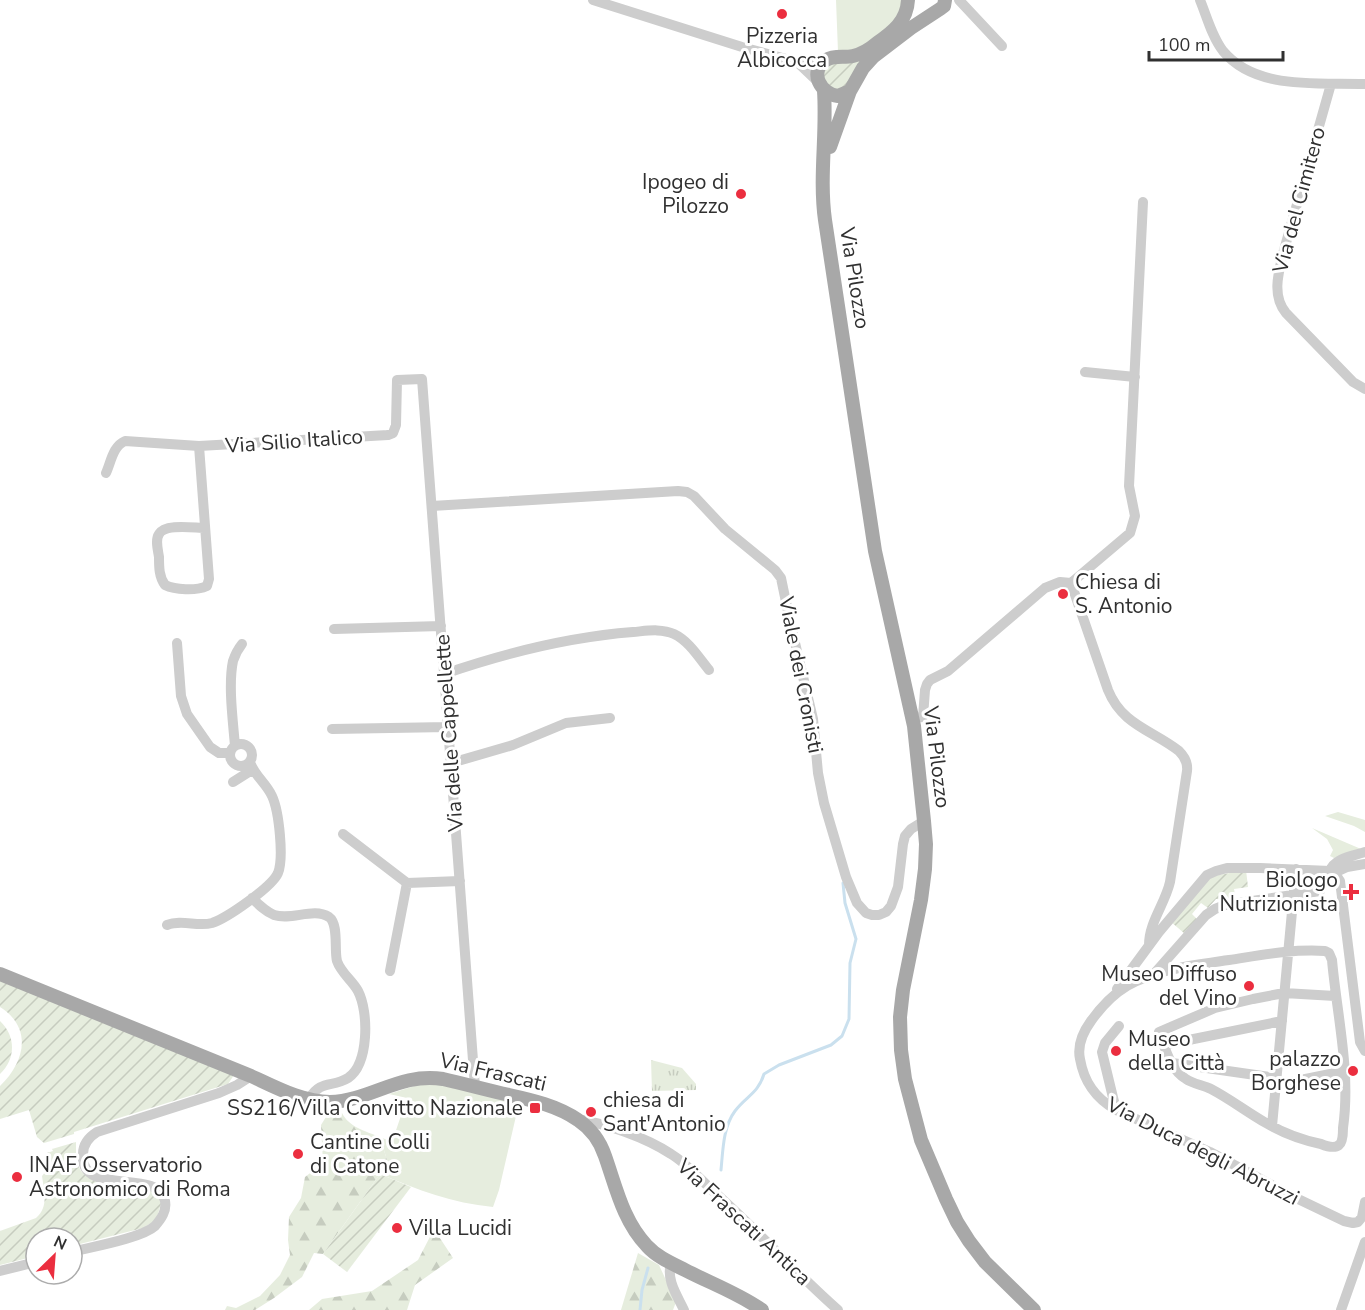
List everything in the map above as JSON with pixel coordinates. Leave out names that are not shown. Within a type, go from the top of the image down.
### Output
[{"type":"main road","points":[[824,62],[832,58],[858,55],[867,51],[898,27],[908,8],[908,0]]},
{"type":"main road","name":"Via Pilozzo","points":[[822,175],[837,126],[859,75],[871,60],[947,2]]},
{"type":"main road","name":"Via Pilozzo","points":[[824,62],[818,71],[817,78],[821,87],[825,132],[822,175],[825,220],[878,566],[913,718],[926,844],[921,900],[900,1017],[902,1061],[910,1101],[927,1154],[957,1222],[985,1262],[1034,1310]]},
{"type":"main road","points":[[821,87],[831,95],[838,96],[850,92]]},
{"type":"main road","name":"Via Frascati","points":[[0,974],[283,1091],[309,1099],[327,1102],[344,1100],[416,1078],[440,1078],[562,1111],[577,1119],[599,1143],[620,1203],[634,1231],[648,1248],[659,1257],[762,1310]]},
{"type":"street","points":[[593,0],[797,62],[824,62]]},
{"type":"street","points":[[959,0],[1002,46]]},
{"type":"street","points":[[1200,0],[1211,29],[1225,53],[1239,65],[1254,73],[1304,83],[1365,84]]},
{"type":"street","points":[[797,62],[821,87]]},
{"type":"street","name":"Via del Cimitero","points":[[1331,84],[1284,250],[1277,294],[1286,313],[1353,382],[1365,389]]},
{"type":"street","points":[[913,718],[923,717],[925,690],[930,680],[948,672],[1042,591],[1060,582],[1071,583],[1130,533],[1135,516],[1129,486],[1143,202]]},
{"type":"street","points":[[1085,372],[1135,377]]},
{"type":"street","name":"Via Silio Italico","points":[[205,528],[170,527],[159,534],[157,540],[160,577],[167,587],[201,588],[207,586],[209,579],[199,446],[388,435],[393,433],[396,425],[397,380],[422,379]]},
{"type":"street","name":"Via delle Cappellette","points":[[422,379],[475,1087]]},
{"type":"street","points":[[106,473],[116,448],[125,441],[199,446]]},
{"type":"street","name":"Viale dei Cronisti","points":[[432,506],[678,491],[694,496],[725,529],[775,570],[783,582],[790,626],[813,719],[818,773],[824,803],[846,877],[857,903],[866,913],[879,915],[891,906],[898,887],[905,836],[924,821]]},
{"type":"street","points":[[1071,583],[1116,706],[1127,718],[1179,751],[1187,763],[1170,882],[1166,897],[1151,928],[1149,945]]},
{"type":"street","points":[[334,629],[441,626]]},
{"type":"street","points":[[444,674],[483,660],[569,640],[652,631],[669,632],[679,637],[709,670]]},
{"type":"street","points":[[177,643],[182,696],[188,714],[210,747],[219,753],[242,744],[250,749],[251,766],[233,782]]},
{"type":"street","points":[[242,644],[235,655],[232,668],[233,749],[231,760],[236,765],[251,766]]},
{"type":"street","points":[[451,763],[513,745],[566,723],[610,718]]},
{"type":"street","points":[[332,729],[448,727]]},
{"type":"street","points":[[167,925],[176,922],[212,923],[252,898],[275,879],[280,857],[276,806],[268,788],[251,766]]},
{"type":"street","points":[[343,834],[407,884],[460,881]]},
{"type":"street","points":[[1365,852],[1336,861],[1332,865],[1332,872],[1340,881],[1360,1042],[1365,1051]]},
{"type":"street","points":[[1113,995],[1159,932],[1207,875],[1227,868],[1332,872],[1365,864]]},
{"type":"street","points":[[1272,1126],[1296,869]]},
{"type":"street","points":[[390,971],[407,884]]},
{"type":"street","points":[[1152,976],[1204,917],[1215,909],[1225,905],[1320,891]]},
{"type":"street","points":[[252,898],[266,910],[278,916],[317,914],[330,918],[334,923],[338,963],[357,990],[361,1000],[365,1042],[357,1067],[343,1080],[318,1088],[309,1099]]},
{"type":"street","name":"Via Duca degli Abruzzi","points":[[1335,996],[1332,960],[1329,954],[1322,951],[1288,951],[1204,964],[1152,976],[1113,995],[1087,1025],[1079,1053],[1082,1070],[1091,1089],[1102,1101],[1116,1110],[1217,1155],[1344,1221],[1358,1222],[1362,1217],[1365,1202]]},
{"type":"street","points":[[1284,993],[1335,996],[1345,1071],[1345,1111],[1342,1140],[1338,1146],[1332,1147],[1288,1134],[1216,1091],[1186,1079],[1172,1063],[1159,1032],[1215,1008],[1284,993]]},
{"type":"street","points":[[1164,1045],[1281,1022]]},
{"type":"street","points":[[1116,1110],[1102,1052],[1105,1043],[1119,1026]]},
{"type":"street","points":[[1172,1063],[1276,1081],[1301,1080],[1345,1071]]},
{"type":"street","points":[[84,1249],[146,1232],[156,1224],[166,1208],[164,1196],[153,1187],[105,1179],[91,1173],[83,1164],[82,1158],[84,1146],[89,1138],[97,1132],[219,1093],[251,1076]]},
{"type":"street","name":"Via Frascati Antica","points":[[577,1119],[594,1122],[632,1135],[673,1155],[730,1205],[838,1310]]},
{"type":"street","points":[[1341,1310],[1364,1248]]},
{"type":"street","points":[[671,1263],[670,1282],[683,1309]]},
{"type":"street","points":[[0,1271],[24,1265]]},
{"type":"green space","points":[[836,0],[903,0],[903,9],[873,41],[852,52],[838,52]]},
{"type":"green space","points":[[861,59],[847,87],[831,90],[821,78],[828,67],[833,64]]},
{"type":"green space","points":[[1338,812],[1365,820],[1365,832],[1325,816]]},
{"type":"green space","points":[[1312,828],[1361,849],[1334,858],[1330,856],[1333,850],[1327,839]]},
{"type":"green space","points":[[1246,870],[1248,887],[1234,889],[1236,900],[1216,899],[1208,908],[1201,903],[1192,914],[1198,920],[1185,934],[1170,921],[1207,877]]},
{"type":"green space","points":[[0,980],[234,1075],[228,1084],[44,1143],[37,1137],[29,1110],[0,1119],[0,1086],[15,1066],[22,1045],[17,1025],[0,1007]]},
{"type":"green space","points":[[0,1021],[9,1034],[12,1048],[9,1062],[0,1074]]},
{"type":"green space","points":[[651,1060],[682,1068],[696,1084],[696,1090],[652,1091]]},
{"type":"green space","points":[[421,1084],[442,1085],[519,1103],[493,1207],[435,1195],[380,1174],[387,1160],[380,1137],[392,1142],[407,1098],[389,1094]]},
{"type":"green space","points":[[329,1112],[342,1113],[353,1125],[380,1137],[387,1160],[380,1174],[323,1254],[314,1253],[302,1277],[255,1310],[225,1310],[227,1306],[236,1308],[260,1296],[280,1275],[290,1255],[289,1217],[301,1198],[305,1177],[323,1163],[321,1125]]},
{"type":"green space","points":[[76,1142],[76,1161],[81,1171],[89,1178],[151,1188],[162,1201],[156,1220],[143,1228],[84,1243],[84,1226],[24,1226],[24,1259],[0,1265],[0,1231],[36,1218],[43,1209],[45,1198],[42,1176],[49,1167],[47,1153],[53,1151],[52,1149]]},
{"type":"green space","points":[[380,1174],[411,1187],[347,1272],[323,1254]]},
{"type":"green space","points":[[434,1229],[453,1258],[415,1285],[407,1310],[309,1310],[322,1299],[372,1291],[418,1260]]},
{"type":"green space","points":[[638,1253],[659,1265],[676,1302],[673,1310],[621,1310]]},
{"type":"waterway","points":[[721,1170],[724,1139],[731,1117],[758,1086],[764,1074],[779,1065],[831,1045],[842,1036],[849,1019],[850,963],[856,939],[845,903],[843,883]]},
{"type":"waterway","points":[[640,1310],[648,1268]]},
{"type":"place","name":"Pizzeria Albicocca","points":[[782,14]]},
{"type":"place","name":"Ipogeo di Pilozzo","points":[[741,194]]},
{"type":"place","name":"Chiesa di S. Antonio","points":[[1063,594]]},
{"type":"place","name":"Biologo Nutrizionista","points":[[1351,892]]},
{"type":"place","name":"Museo Diffuso del Vino","points":[[1249,986]]},
{"type":"place","name":"Museo della Città","points":[[1116,1051]]},
{"type":"place","name":"palazzo Borghese","points":[[1353,1071]]},
{"type":"place","name":"SS216/Villa Convitto Nazionale","points":[[535,1108]]},
{"type":"place","name":"chiesa di Sant'Antonio","points":[[591,1112]]},
{"type":"place","name":"Cantine Colli di Catone","points":[[298,1154]]},
{"type":"place","name":"INAF Osservatorio Astronomico di Roma","points":[[17,1177]]},
{"type":"place","name":"Villa Lucidi","points":[[397,1228]]}]
